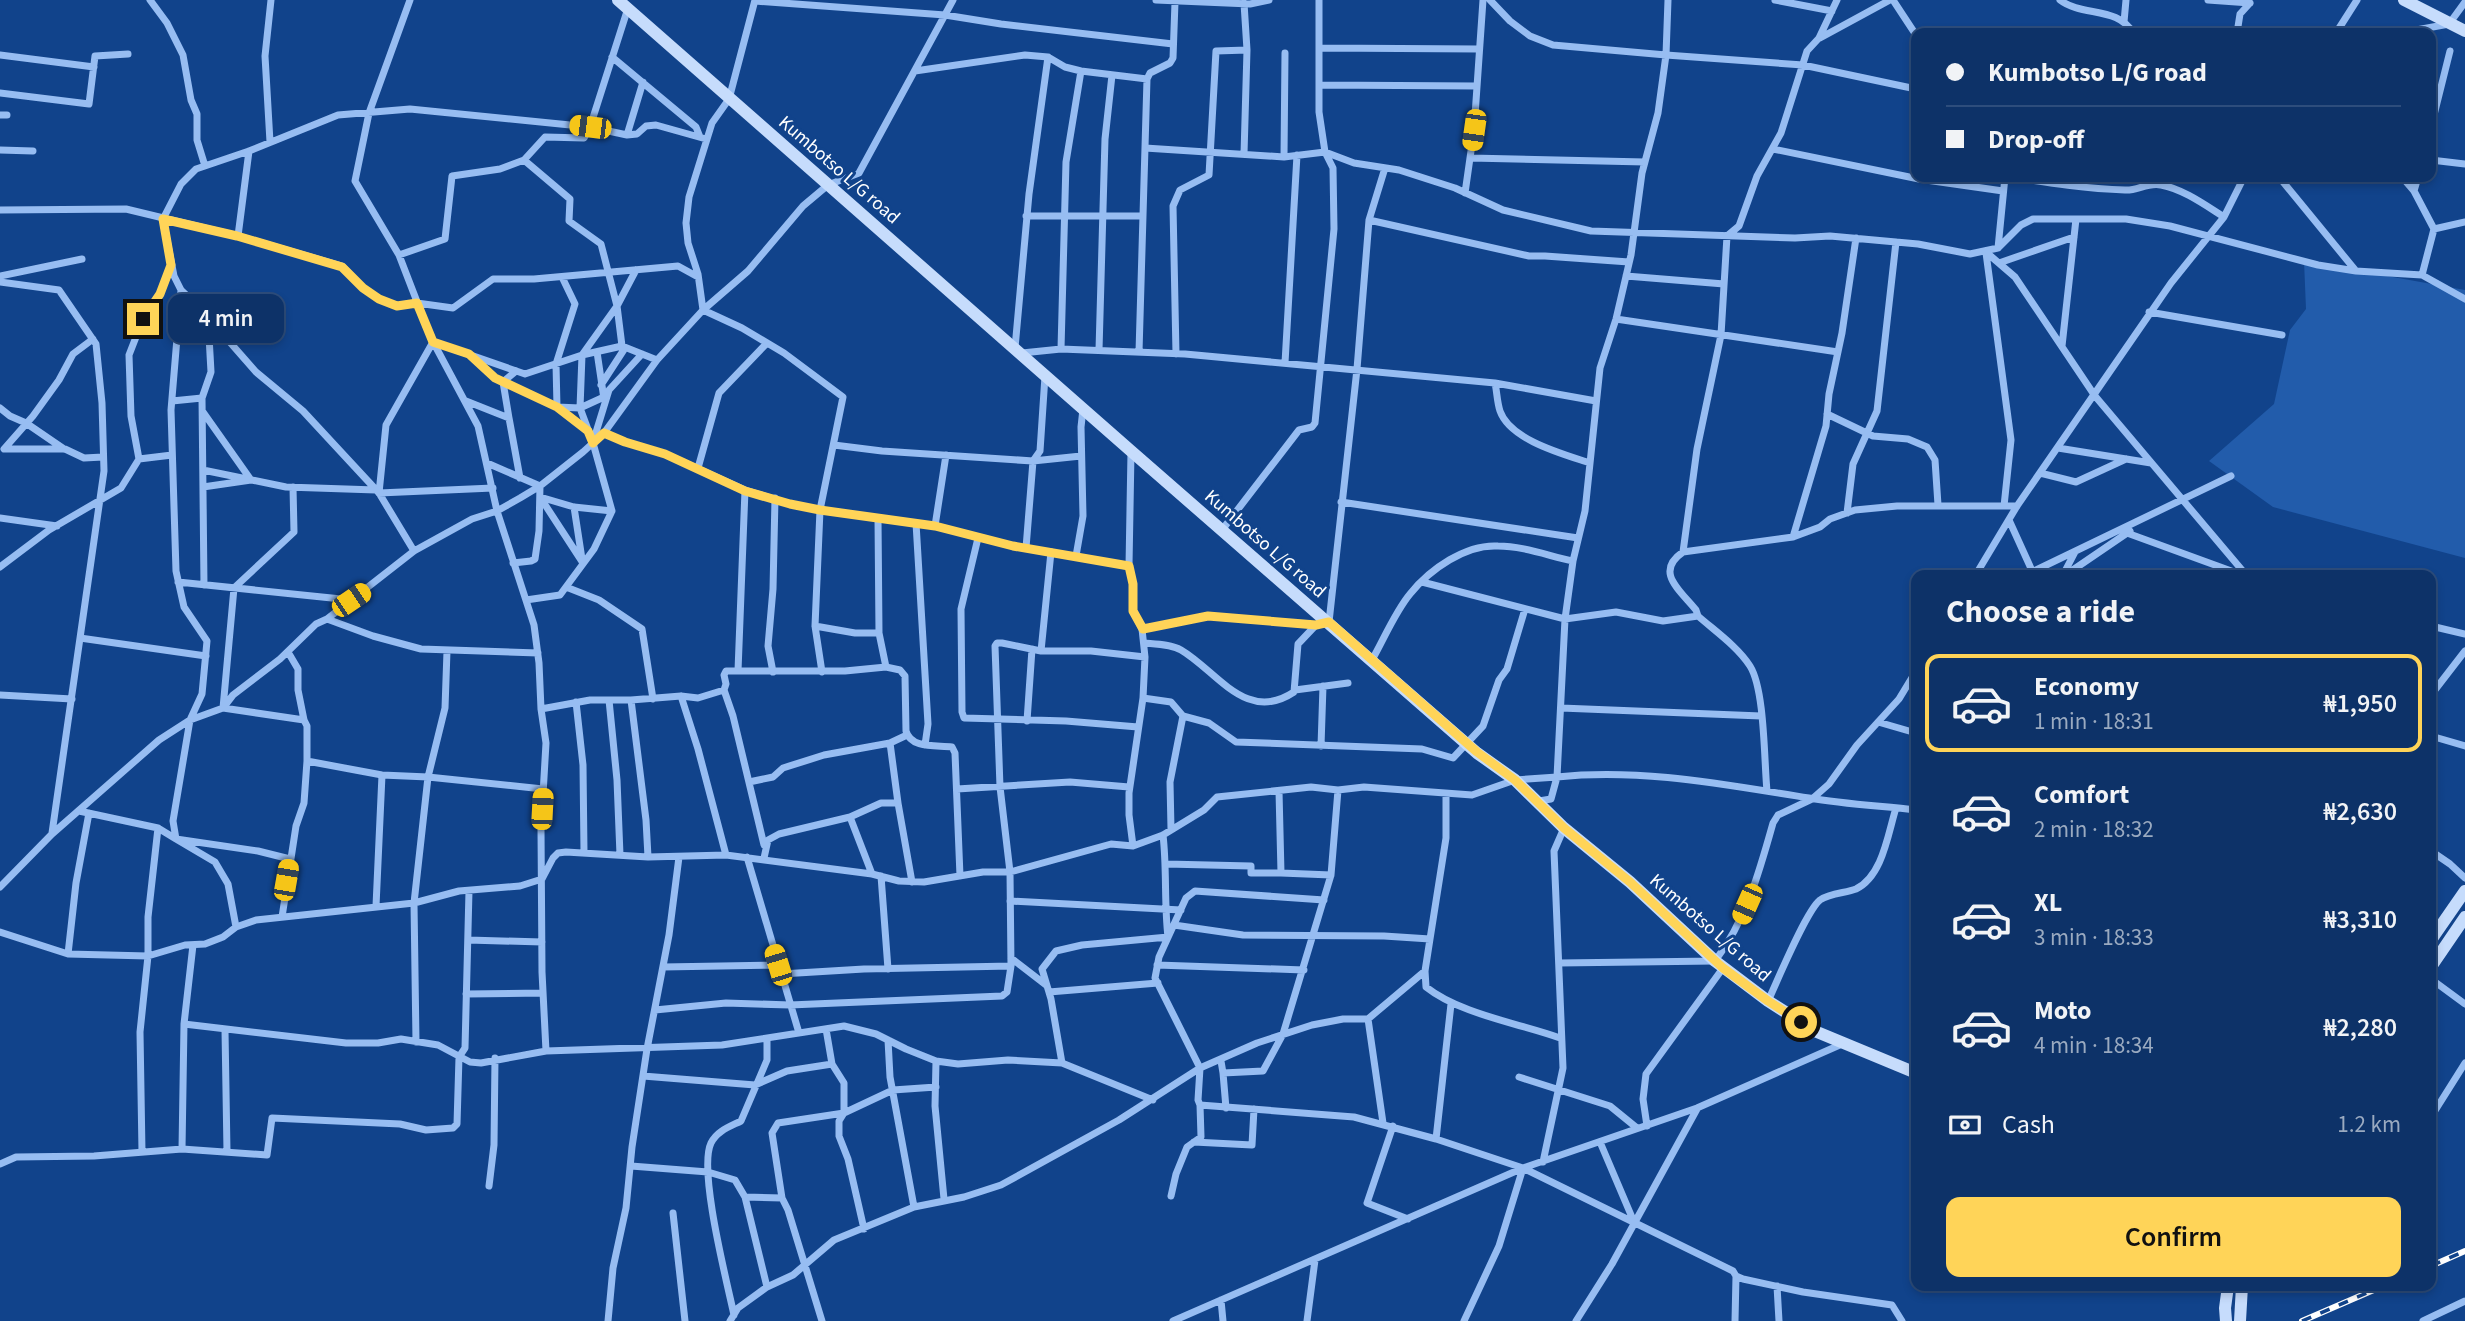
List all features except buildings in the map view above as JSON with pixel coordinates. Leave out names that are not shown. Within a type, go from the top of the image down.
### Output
[{"type":"main road","points":[[2404,0],[2465,31]]},
{"type":"main road","name":"Kumbotso L/G road","points":[[623,4],[1223,530],[1322,623],[1372,660],[1468,744],[1539,801],[1564,828],[1630,882],[1719,965],[1817,1032],[1911,1071]]},
{"type":"main road","points":[[2436,933],[2465,891]]},
{"type":"main road","points":[[2436,960],[2465,917]]},
{"type":"main road","points":[[2226,1321],[2227,1291]]},
{"type":"main road","points":[[2240,1321],[2242,1291]]},
{"type":"street","points":[[150,0],[167,23],[183,55],[191,100],[197,114],[197,140],[205,166]]},
{"type":"street","points":[[270,142],[265,56],[271,0]]},
{"type":"street","points":[[410,0],[369,113],[355,181],[399,255],[433,342],[478,426],[497,511],[534,625],[546,743],[542,879],[546,1051]]},
{"type":"street","points":[[223,708],[233,695],[288,652],[316,624],[327,619],[414,551],[472,519],[497,511],[540,486],[604,433],[657,360],[703,310],[748,271],[803,206],[828,185],[859,173],[953,0]]},
{"type":"street","points":[[1156,0],[1244,4],[1269,0]]},
{"type":"street","points":[[1223,530],[1299,430],[1312,427],[1315,423],[1334,229],[1333,168],[1325,152],[1319,112],[1319,0]]},
{"type":"street","points":[[1465,193],[1483,0]]},
{"type":"street","points":[[1490,0],[1510,21],[1530,36],[1553,45],[1802,65],[1911,88]]},
{"type":"street","points":[[1539,801],[1550,799],[1557,777],[1566,619],[1573,561],[1585,511],[1600,368],[1616,320],[1629,262],[1645,162],[1658,113],[1666,55],[1668,0]]},
{"type":"street","points":[[1775,0],[1832,11]]},
{"type":"street","points":[[1683,552],[1697,449],[1721,335],[1727,236],[1740,226],[1757,176],[1781,133],[1807,51],[1819,38],[1837,0]]},
{"type":"street","points":[[1819,38],[1892,0],[1912,28]]},
{"type":"street","points":[[2060,0],[2075,9],[2103,13],[2124,22],[2129,28]]},
{"type":"street","points":[[2124,22],[2126,0]]},
{"type":"street","points":[[2208,0],[2251,2]]},
{"type":"street","points":[[2339,28],[2357,0]]},
{"type":"street","points":[[703,310],[698,277],[688,243],[686,223],[689,197],[703,138],[729,99],[755,1],[945,15],[1173,44]]},
{"type":"street","points":[[1139,352],[1147,79],[1150,73],[1170,63],[1173,58],[1175,2]]},
{"type":"street","points":[[2238,28],[2240,14],[2251,2]]},
{"type":"street","points":[[2427,28],[2449,24],[2465,2]]},
{"type":"street","points":[[399,255],[445,239],[452,176],[500,169],[524,160],[545,137],[583,138],[590,127],[612,57],[623,4]]},
{"type":"street","points":[[1244,4],[1247,50],[1244,154]]},
{"type":"street","points":[[1320,48],[1479,49]]},
{"type":"street","points":[[1176,354],[1173,206],[1180,190],[1207,178],[1211,152],[1216,51],[1247,50]]},
{"type":"street","points":[[2436,107],[2450,51]]},
{"type":"street","points":[[1284,157],[1285,53]]},
{"type":"street","points":[[0,93],[86,105],[90,102],[95,56],[128,54]]},
{"type":"street","points":[[0,55],[94,67]]},
{"type":"street","points":[[915,71],[1025,55],[1048,57],[1065,67],[1081,71],[1147,79]]},
{"type":"street","points":[[612,57],[696,127],[703,138]]},
{"type":"street","points":[[1048,57],[1026,216],[1018,351],[1060,349],[1139,352],[1357,369],[1495,383],[1596,401]]},
{"type":"street","points":[[1060,349],[1066,162],[1081,71]]},
{"type":"street","points":[[1099,350],[1105,139],[1112,75]]},
{"type":"street","points":[[627,135],[643,82]]},
{"type":"street","points":[[1319,85],[1476,86]]},
{"type":"street","points":[[414,551],[377,492],[303,411],[256,372],[181,290],[171,265],[163,219],[181,184],[196,169],[338,115],[410,109],[590,127],[627,135],[637,134],[646,126],[656,125],[703,138]]},
{"type":"street","points":[[1145,148],[1284,157],[1325,152],[1354,163],[1385,168],[1465,193],[1503,210],[1580,228],[1634,233],[1794,238],[1830,236],[1896,242],[1970,254],[1998,248],[2033,219],[2126,219],[2170,226],[2318,265],[2356,271],[2422,275],[2465,299]]},
{"type":"street","points":[[1773,149],[1911,176]]},
{"type":"street","points":[[0,150],[33,150]]},
{"type":"street","points":[[237,236],[248,151]]},
{"type":"street","points":[[1285,363],[1297,155]]},
{"type":"street","points":[[1470,158],[1645,162]]},
{"type":"street","points":[[524,160],[570,199],[569,221],[601,244],[617,306],[623,347],[601,386]]},
{"type":"street","points":[[2436,161],[2465,164]]},
{"type":"street","points":[[1295,690],[1298,644],[1322,623],[1341,502],[1357,369],[1369,220],[1385,168]]},
{"type":"street","points":[[1945,182],[2003,191]]},
{"type":"street","points":[[1998,248],[2005,182]]},
{"type":"street","points":[[2042,182],[2134,191],[2145,185],[2159,184],[2224,217]]},
{"type":"street","points":[[1979,570],[2017,506],[2095,396],[2150,312],[2224,217],[2242,182]]},
{"type":"street","points":[[2283,182],[2356,271]]},
{"type":"street","points":[[2406,182],[2434,229],[2422,275]]},
{"type":"street","points":[[2414,191],[2417,182]]},
{"type":"street","points":[[0,210],[126,209],[237,236],[342,267],[363,288],[379,299],[397,306],[417,303],[453,308],[493,279],[562,277],[678,266],[698,277]]},
{"type":"street","points":[[1026,216],[1143,216]]},
{"type":"street","points":[[2062,347],[2076,219]]},
{"type":"street","points":[[1369,220],[1529,256],[1629,262]]},
{"type":"street","points":[[2434,229],[2465,222]]},
{"type":"street","points":[[1999,263],[2074,237]]},
{"type":"street","points":[[1793,537],[1826,426],[1856,238]]},
{"type":"street","points":[[1847,513],[1853,464],[1877,411],[1896,242]]},
{"type":"street","points":[[1986,252],[2015,277],[2095,396],[2241,570]]},
{"type":"street","points":[[1986,252],[2011,440],[2004,506]]},
{"type":"street","points":[[0,276],[82,259]]},
{"type":"street","points":[[0,567],[57,526],[121,488],[138,459],[131,416],[129,355],[143,319],[160,294],[171,265]]},
{"type":"street","points":[[526,600],[560,595],[594,549],[612,511],[580,408],[582,355],[617,306],[636,270]]},
{"type":"street","points":[[1626,276],[1724,284]]},
{"type":"street","points":[[557,407],[556,364],[575,304],[562,277]]},
{"type":"street","points":[[0,282],[59,290],[96,344],[102,403],[103,457],[99,502],[52,834]]},
{"type":"street","points":[[176,839],[173,821],[190,720],[202,694],[207,641],[184,607],[176,572],[172,401],[181,290]]},
{"type":"street","points":[[703,310],[743,328],[805,368],[843,397],[820,510],[816,626],[822,672]]},
{"type":"street","points":[[2150,312],[2282,335]]},
{"type":"street","points":[[204,585],[202,398],[211,372],[208,318]]},
{"type":"street","points":[[1616,320],[1838,352]]},
{"type":"street","points":[[2,449],[59,380],[73,354],[93,339]]},
{"type":"street","points":[[433,342],[525,374],[582,355],[623,347],[657,360]]},
{"type":"street","points":[[377,492],[386,425],[433,342]]},
{"type":"street","points":[[698,468],[719,393],[767,343]]},
{"type":"street","points":[[597,352],[604,400]]},
{"type":"street","points":[[469,354],[495,378],[557,407],[588,431]]},
{"type":"street","points":[[593,443],[609,390],[642,354]]},
{"type":"street","points":[[503,382],[516,371]]},
{"type":"street","points":[[1026,548],[1033,461],[1040,451],[1045,374]]},
{"type":"street","points":[[503,382],[520,478]]},
{"type":"street","points":[[1495,383],[1500,413],[1509,425],[1545,447],[1590,463]]},
{"type":"street","points":[[172,401],[202,398]]},
{"type":"street","points":[[557,407],[580,408],[604,400]]},
{"type":"street","points":[[466,401],[509,418]]},
{"type":"street","points":[[0,408],[65,449],[84,457],[103,457]]},
{"type":"street","points":[[1076,556],[1083,516],[1083,408]]},
{"type":"street","points":[[203,412],[251,480]]},
{"type":"street","points":[[1827,414],[1866,433],[1908,439],[1927,447],[1935,460],[1938,505]]},
{"type":"street","points":[[604,433],[698,468],[745,491],[820,510],[935,526],[1026,548],[1129,566]]},
{"type":"street","points":[[834,445],[1033,461],[1082,456]]},
{"type":"street","points":[[2058,448],[2152,463]]},
{"type":"street","points":[[2,449],[65,449]]},
{"type":"street","points":[[1130,451],[1129,566],[1133,584],[1133,611],[1143,629],[1145,657],[1143,698],[1129,787],[1133,846]]},
{"type":"street","points":[[138,459],[172,455]]},
{"type":"street","points":[[935,526],[946,456]]},
{"type":"street","points":[[2040,473],[2076,482],[2127,459]]},
{"type":"street","points":[[487,463],[540,486]]},
{"type":"street","points":[[203,470],[293,487],[377,492],[493,488]]},
{"type":"street","points":[[2040,570],[2231,476]]},
{"type":"street","points":[[204,487],[251,480]]},
{"type":"street","points":[[513,563],[535,559],[540,486]]},
{"type":"street","points":[[223,708],[234,588],[294,532],[293,487]]},
{"type":"street","points":[[738,671],[745,491]]},
{"type":"street","points":[[540,497],[574,508],[612,511]]},
{"type":"street","points":[[540,497],[583,563]]},
{"type":"street","points":[[773,672],[768,646],[773,589],[775,498]]},
{"type":"street","points":[[1341,502],[1578,538]]},
{"type":"street","points":[[1767,791],[1761,716],[1754,674],[1748,663],[1698,616],[1670,577],[1673,559],[1683,552],[1793,537],[1847,513],[1897,506],[2017,506]]},
{"type":"street","points":[[574,508],[583,563]]},
{"type":"street","points":[[2072,570],[2159,510]]},
{"type":"street","points":[[0,518],[57,526]]},
{"type":"street","points":[[878,518],[879,633],[886,667]]},
{"type":"street","points":[[2009,520],[2031,570]]},
{"type":"street","points":[[916,523],[928,724],[925,745]]},
{"type":"street","points":[[2127,533],[2229,570]]},
{"type":"street","points":[[978,538],[961,609],[964,718],[1138,727]]},
{"type":"street","points":[[1372,660],[1409,594],[1463,552],[1482,546],[1501,545],[1573,561]]},
{"type":"street","points":[[2066,570],[2076,551]]},
{"type":"street","points":[[1027,721],[1051,552]]},
{"type":"street","points":[[1422,582],[1566,619],[1616,612],[1663,621],[1698,616]]},
{"type":"street","points":[[178,583],[351,600]]},
{"type":"street","points":[[566,587],[599,600],[642,629],[653,699]]},
{"type":"street","points":[[1143,698],[1171,702],[1183,716],[1209,723],[1236,742],[1422,749],[1453,758],[1483,726],[1499,680],[1507,670],[1525,609]]},
{"type":"street","points":[[1143,629],[1208,616],[1322,623]]},
{"type":"street","points":[[327,619],[404,645],[447,651],[538,653]]},
{"type":"street","points":[[816,626],[855,633],[879,633]]},
{"type":"street","points":[[2436,627],[2465,634]]},
{"type":"street","points":[[80,638],[206,656]]},
{"type":"street","points":[[655,1010],[726,1003],[790,1005],[1002,996],[1007,992],[1011,962],[1010,872],[1000,787],[995,646],[1002,643],[1037,650],[1091,651],[1145,657]]},
{"type":"street","points":[[1144,643],[1178,648],[1203,665],[1227,688],[1245,698],[1266,702],[1282,700],[1295,690],[1348,683]]},
{"type":"street","points":[[416,1042],[414,903],[428,777],[445,708],[447,651]]},
{"type":"street","points":[[2436,689],[2465,651]]},
{"type":"street","points":[[282,917],[290,859],[299,814],[304,803],[307,761],[307,726],[298,690],[298,669],[288,652]]},
{"type":"street","points":[[765,847],[733,716],[724,690],[724,672],[822,672],[886,667],[900,670],[905,676],[907,735],[911,741],[954,750],[960,876]]},
{"type":"street","points":[[1647,1126],[1643,1099],[1646,1074],[1719,965],[1755,887],[1773,823],[1785,811],[1812,799],[1829,784],[1857,745],[1899,699],[1911,679]]},
{"type":"street","points":[[1321,746],[1323,686]]},
{"type":"street","points":[[541,709],[576,702],[681,696],[698,698],[724,690]]},
{"type":"street","points":[[0,695],[72,699]]},
{"type":"street","points":[[681,696],[726,855]]},
{"type":"street","points":[[609,700],[617,780],[620,855]]},
{"type":"street","points":[[631,700],[648,857]]},
{"type":"street","points":[[576,702],[583,765],[584,852]]},
{"type":"street","points":[[0,887],[52,834],[159,740],[190,720],[223,708],[304,720]]},
{"type":"street","points":[[1561,708],[1761,716]]},
{"type":"street","points":[[1171,829],[1170,782],[1183,716]]},
{"type":"street","points":[[1878,722],[1911,732]]},
{"type":"street","points":[[749,782],[773,777],[783,768],[824,755],[890,743],[907,735]]},
{"type":"street","points":[[2436,738],[2465,747]]},
{"type":"street","points":[[890,743],[912,882]]},
{"type":"street","points":[[307,761],[382,775],[543,789]]},
{"type":"street","points":[[376,906],[382,775]]},
{"type":"street","points":[[0,932],[68,954],[148,956],[205,944],[223,937],[236,927],[256,920],[414,903],[469,891],[520,886],[542,879],[558,853],[764,858],[912,882],[983,872],[1010,872],[1111,844],[1133,846],[1163,835],[1204,810],[1217,797],[1311,787],[1338,790],[1364,787],[1472,795],[1515,780],[1629,775],[1705,780],[1812,799],[1911,810]]},
{"type":"street","points":[[957,789],[1070,782],[1129,787]]},
{"type":"street","points":[[1223,1073],[1263,1071],[1283,1034],[1331,875],[1338,790]]},
{"type":"street","points":[[1279,791],[1281,873]]},
{"type":"street","points":[[1446,794],[1446,838],[1425,971],[1426,987],[1451,1004],[1560,1038]]},
{"type":"street","points":[[764,858],[768,840],[779,834],[850,817],[881,803],[898,803]]},
{"type":"street","points":[[1768,1001],[1810,914],[1821,900],[1858,888],[1876,868],[1896,808]]},
{"type":"street","points":[[79,811],[158,828],[215,862],[228,884],[236,927]]},
{"type":"street","points":[[68,954],[76,883],[89,813]]},
{"type":"street","points":[[850,817],[872,874]]},
{"type":"street","points":[[142,1152],[139,1058],[148,956],[148,917],[158,828]]},
{"type":"street","points":[[1543,1162],[1563,1068],[1555,850],[1564,828]]},
{"type":"street","points":[[1163,835],[1166,864],[1164,909],[1168,937]]},
{"type":"street","points":[[176,839],[258,851],[290,859]]},
{"type":"street","points":[[2436,854],[2465,877]]},
{"type":"street","points":[[608,1321],[613,1268],[626,1208],[647,1048],[680,857]]},
{"type":"street","points":[[747,857],[799,1034]]},
{"type":"street","points":[[1166,864],[1251,866],[1251,873],[1331,875]]},
{"type":"street","points":[[881,876],[888,969]]},
{"type":"street","points":[[0,1164],[16,1157],[182,1149],[267,1155],[272,1118],[400,1124],[426,1130],[453,1128],[457,1124],[459,1057],[464,1048],[469,891]]},
{"type":"street","points":[[1171,1196],[1187,1147],[1201,1137],[1198,1100],[1200,1068],[1155,978],[1157,965],[1186,898],[1195,891],[1324,900]]},
{"type":"street","points":[[1010,901],[1181,910]]},
{"type":"street","points":[[1174,925],[1243,935],[1430,939]]},
{"type":"street","points":[[1062,1063],[1042,969],[1056,951],[1082,945],[1168,937]]},
{"type":"street","points":[[468,940],[542,942]]},
{"type":"street","points":[[182,1149],[184,1024],[193,945]]},
{"type":"street","points":[[781,974],[1011,962],[1048,989],[1158,982]]},
{"type":"street","points":[[1559,963],[1719,965]]},
{"type":"street","points":[[663,967],[778,965]]},
{"type":"street","points":[[1157,965],[1304,970]]},
{"type":"street","points":[[732,1318],[738,1308],[767,1287],[793,1275],[834,1240],[914,1207],[1001,1185],[1153,1100],[1200,1068],[1257,1043],[1343,1019],[1368,1019],[1425,971]]},
{"type":"street","points":[[2436,983],[2465,1004]]},
{"type":"street","points":[[466,994],[543,993]]},
{"type":"street","points":[[1437,1139],[1451,1004]]},
{"type":"street","points":[[1368,1019],[1382,1123]]},
{"type":"street","points":[[184,1024],[346,1043],[378,1043],[401,1039],[438,1045],[470,1062],[481,1063],[495,1058],[546,1051],[722,1045],[844,1026],[860,1028],[936,1061],[958,1064],[1008,1060],[1062,1063],[1153,1100]]},
{"type":"street","points":[[826,1029],[832,1064],[844,1083],[844,1113],[839,1121],[839,1136],[848,1159],[864,1229]]},
{"type":"street","points":[[225,1030],[227,1152]]},
{"type":"street","points":[[732,1318],[715,1232],[707,1153],[719,1132],[741,1121],[767,1060],[767,1039]]},
{"type":"street","points":[[888,1040],[892,1090],[914,1207]]},
{"type":"street","points":[[1173,1321],[1523,1168],[1698,1108],[1843,1043]]},
{"type":"street","points":[[489,1186],[495,1145],[495,1058]]},
{"type":"street","points":[[1221,1060],[1226,1108]]},
{"type":"street","points":[[936,1061],[944,1199]]},
{"type":"street","points":[[2436,1109],[2465,1063]]},
{"type":"street","points":[[643,1076],[755,1086],[786,1072],[832,1064]]},
{"type":"street","points":[[1519,1077],[1610,1106],[1637,1128]]},
{"type":"street","points":[[822,1321],[782,1198],[772,1132],[774,1127],[778,1123],[844,1113],[892,1090],[936,1087]]},
{"type":"street","points":[[1200,1105],[1354,1117],[1437,1139],[1523,1168],[1685,1245],[1733,1271],[1736,1276],[1735,1321]]},
{"type":"street","points":[[1588,1321],[1578,1319],[1698,1108]]},
{"type":"street","points":[[1194,1142],[1252,1144],[1254,1109]]},
{"type":"street","points":[[1393,1126],[1367,1203],[1408,1219]]},
{"type":"street","points":[[1600,1142],[1634,1223]]},
{"type":"street","points":[[631,1166],[708,1172],[735,1180],[745,1197],[767,1287]]},
{"type":"street","points":[[1464,1321],[1499,1245],[1523,1168]]},
{"type":"street","points":[[745,1197],[782,1198]]},
{"type":"street","points":[[673,1213],[685,1321]]},
{"type":"street","points":[[1307,1321],[1315,1260]]},
{"type":"street","points":[[1736,1276],[1777,1286],[1892,1305],[1902,1321]]},
{"type":"street","points":[[1777,1286],[1779,1321]]},
{"type":"street","points":[[1221,1300],[1223,1321]]},
{"type":"street","points":[[2423,1321],[2465,1301]]},
{"type":"shaded area","points":[[2304,261],[2465,290],[2465,558],[2273,507],[2209,461],[2274,404],[2290,330],[2306,309]]},
{"type":"railway","points":[[2436,1264],[2465,1251]]},
{"type":"railway","points":[[2302,1321],[2371,1291]]},
{"type":"route","points":[[143,319],[160,294],[171,265],[163,219],[237,236],[342,267],[363,288],[379,299],[397,306],[417,303],[433,342],[469,354],[495,378],[557,407],[588,431],[593,443],[604,433],[653,449],[745,491],[790,504],[935,526],[1013,546],[1129,566],[1133,584],[1133,611],[1143,629],[1208,616],[1316,625],[1329,622],[1477,752],[1539,801],[1564,828],[1630,882],[1723,968],[1801,1022]]}]
